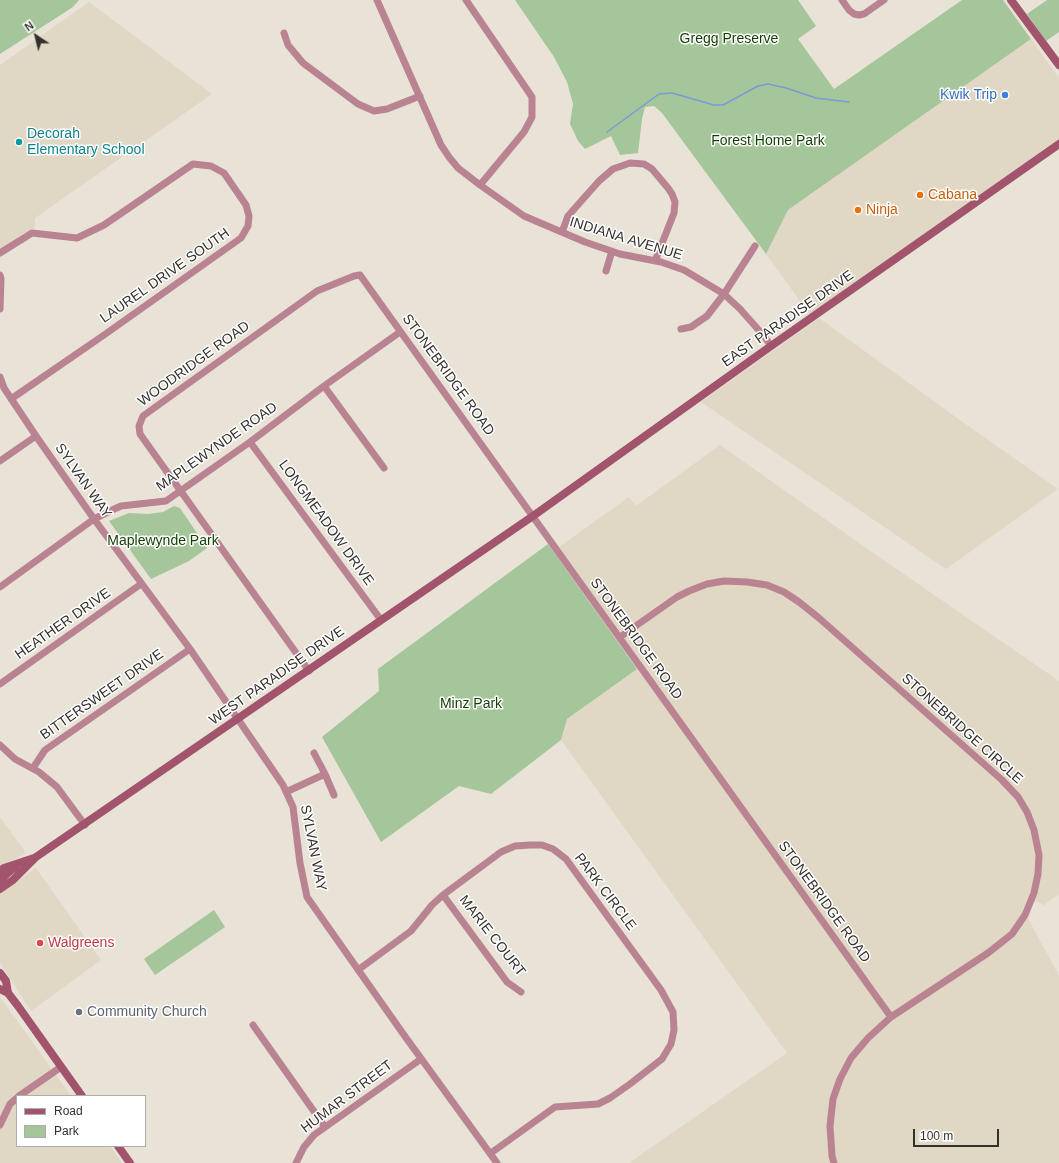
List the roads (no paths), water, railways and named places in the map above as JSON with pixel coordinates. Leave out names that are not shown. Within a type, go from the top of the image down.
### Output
[{"type":"street","name":"INDIANA AVENUE","points":[[377,0],[441,145],[458,168],[524,216],[586,242],[612,251],[655,261],[684,270],[724,294],[740,309],[771,346]]},
{"type":"street","points":[[466,0],[532,97],[532,117],[524,132],[480,185]]},
{"type":"street","points":[[842,0],[849,10],[854,14],[859,15],[864,14],[884,0]]},
{"type":"street","points":[[1011,0],[1059,65]]},
{"type":"street","points":[[284,33],[288,45],[303,63],[358,104],[374,111],[388,109],[420,96]]},
{"type":"street","points":[[1051,56],[1059,73]]},
{"type":"street","name":"EAST PARADISE DRIVE","points":[[533,516],[771,346],[1059,144]]},
{"type":"street","points":[[562,232],[568,216],[599,181],[613,169],[630,163],[644,164],[652,169],[668,188],[675,202],[674,213],[655,261]]},
{"type":"street","name":"LAUREL DRIVE SOUTH","points":[[0,253],[32,233],[77,238],[104,225],[193,164],[211,166],[224,173],[246,206],[249,216],[248,226],[241,238],[11,399]]},
{"type":"street","points":[[681,329],[691,327],[707,316],[724,294],[755,246]]},
{"type":"street","points":[[606,271],[612,251]]},
{"type":"street","points":[[0,275],[0,308]]},
{"type":"street","name":"STONEBRIDGE ROAD","points":[[360,275],[891,1017]]},
{"type":"street","name":"WOODRIDGE ROAD","points":[[309,671],[140,434],[139,426],[143,416],[317,291],[360,275]]},
{"type":"street","name":"MAPLEWYNDE ROAD","points":[[0,587],[94,519],[121,506],[166,501],[250,442],[324,386],[400,332]]},
{"type":"street","name":"SYLVAN WAY","points":[[0,376],[4,388],[36,436],[94,519],[190,649],[284,785],[293,807],[300,863],[307,897],[497,1163]]},
{"type":"street","points":[[324,386],[384,468]]},
{"type":"street","points":[[0,461],[36,436]]},
{"type":"street","name":"LONGMEADOW DRIVE","points":[[250,442],[381,620]]},
{"type":"street","name":"WEST PARADISE DRIVE","points":[[0,889],[36,858],[533,516]]},
{"type":"street","name":"STONEBRIDGE CIRCLE","points":[[620,638],[677,597],[707,584],[724,581],[746,582],[767,586],[784,592],[820,618],[1002,780],[1018,797],[1027,812],[1034,830],[1039,855],[1038,874],[1034,893],[1025,915],[1012,934],[992,951],[891,1017],[851,1058],[840,1079],[833,1099],[830,1126],[832,1156],[834,1163]]},
{"type":"street","name":"HEATHER DRIVE","points":[[0,684],[141,584]]},
{"type":"street","name":"BITTERSWEET DRIVE","points":[[33,768],[45,750],[190,649]]},
{"type":"street","points":[[0,745],[15,759],[33,768],[57,786],[85,825]]},
{"type":"street","points":[[314,753],[334,795]]},
{"type":"street","points":[[286,792],[324,774]]},
{"type":"street","name":"PARK CIRCLE","points":[[358,970],[411,931],[432,905],[443,895],[501,852],[515,846],[542,845],[553,849],[566,858],[662,990],[673,1012],[674,1030],[671,1044],[662,1059],[644,1074],[610,1098],[598,1104],[555,1107],[491,1154]]},
{"type":"street","name":"WEST PARADISE DRIVE","points":[[0,871],[4,868],[36,858]]},
{"type":"street","points":[[0,880],[18,864]]},
{"type":"street","name":"MARIE COURT","points":[[443,895],[507,982],[521,992]]},
{"type":"street","points":[[0,972],[6,981],[8,993],[81,1095]]},
{"type":"street","points":[[0,989],[8,993]]},
{"type":"street","points":[[254,1025],[325,1127]]},
{"type":"street","name":"HUMAR STREET","points":[[296,1163],[308,1141],[325,1127],[421,1058]]},
{"type":"street","points":[[21,1095],[61,1066]]},
{"type":"street","points":[[0,1125],[10,1104],[16,1099]]},
{"type":"street","points":[[119,1147],[130,1163]]},
{"type":"waterway","points":[[607,132],[659,94],[672,93],[714,105],[723,105],[758,86],[768,84],[816,98],[849,102]]},
{"type":"place","name":"Kwik Trip","points":[[1005,95]]},
{"type":"place","name":"Decorah Elementary School","points":[[19,142]]},
{"type":"place","name":"Cabana","points":[[920,195]]},
{"type":"place","name":"Ninja","points":[[858,210]]},
{"type":"place","name":"Walgreens","points":[[40,943]]},
{"type":"place","name":"Community Church","points":[[79,1012]]},
{"type":"park label","name":"Gregg Preserve","points":[[729,39]]},
{"type":"park label","name":"Forest Home Park","points":[[768,141]]},
{"type":"park label","name":"Maplewynde Park","points":[[163,541]]},
{"type":"park label","name":"Minz Park","points":[[471,704]]}]
